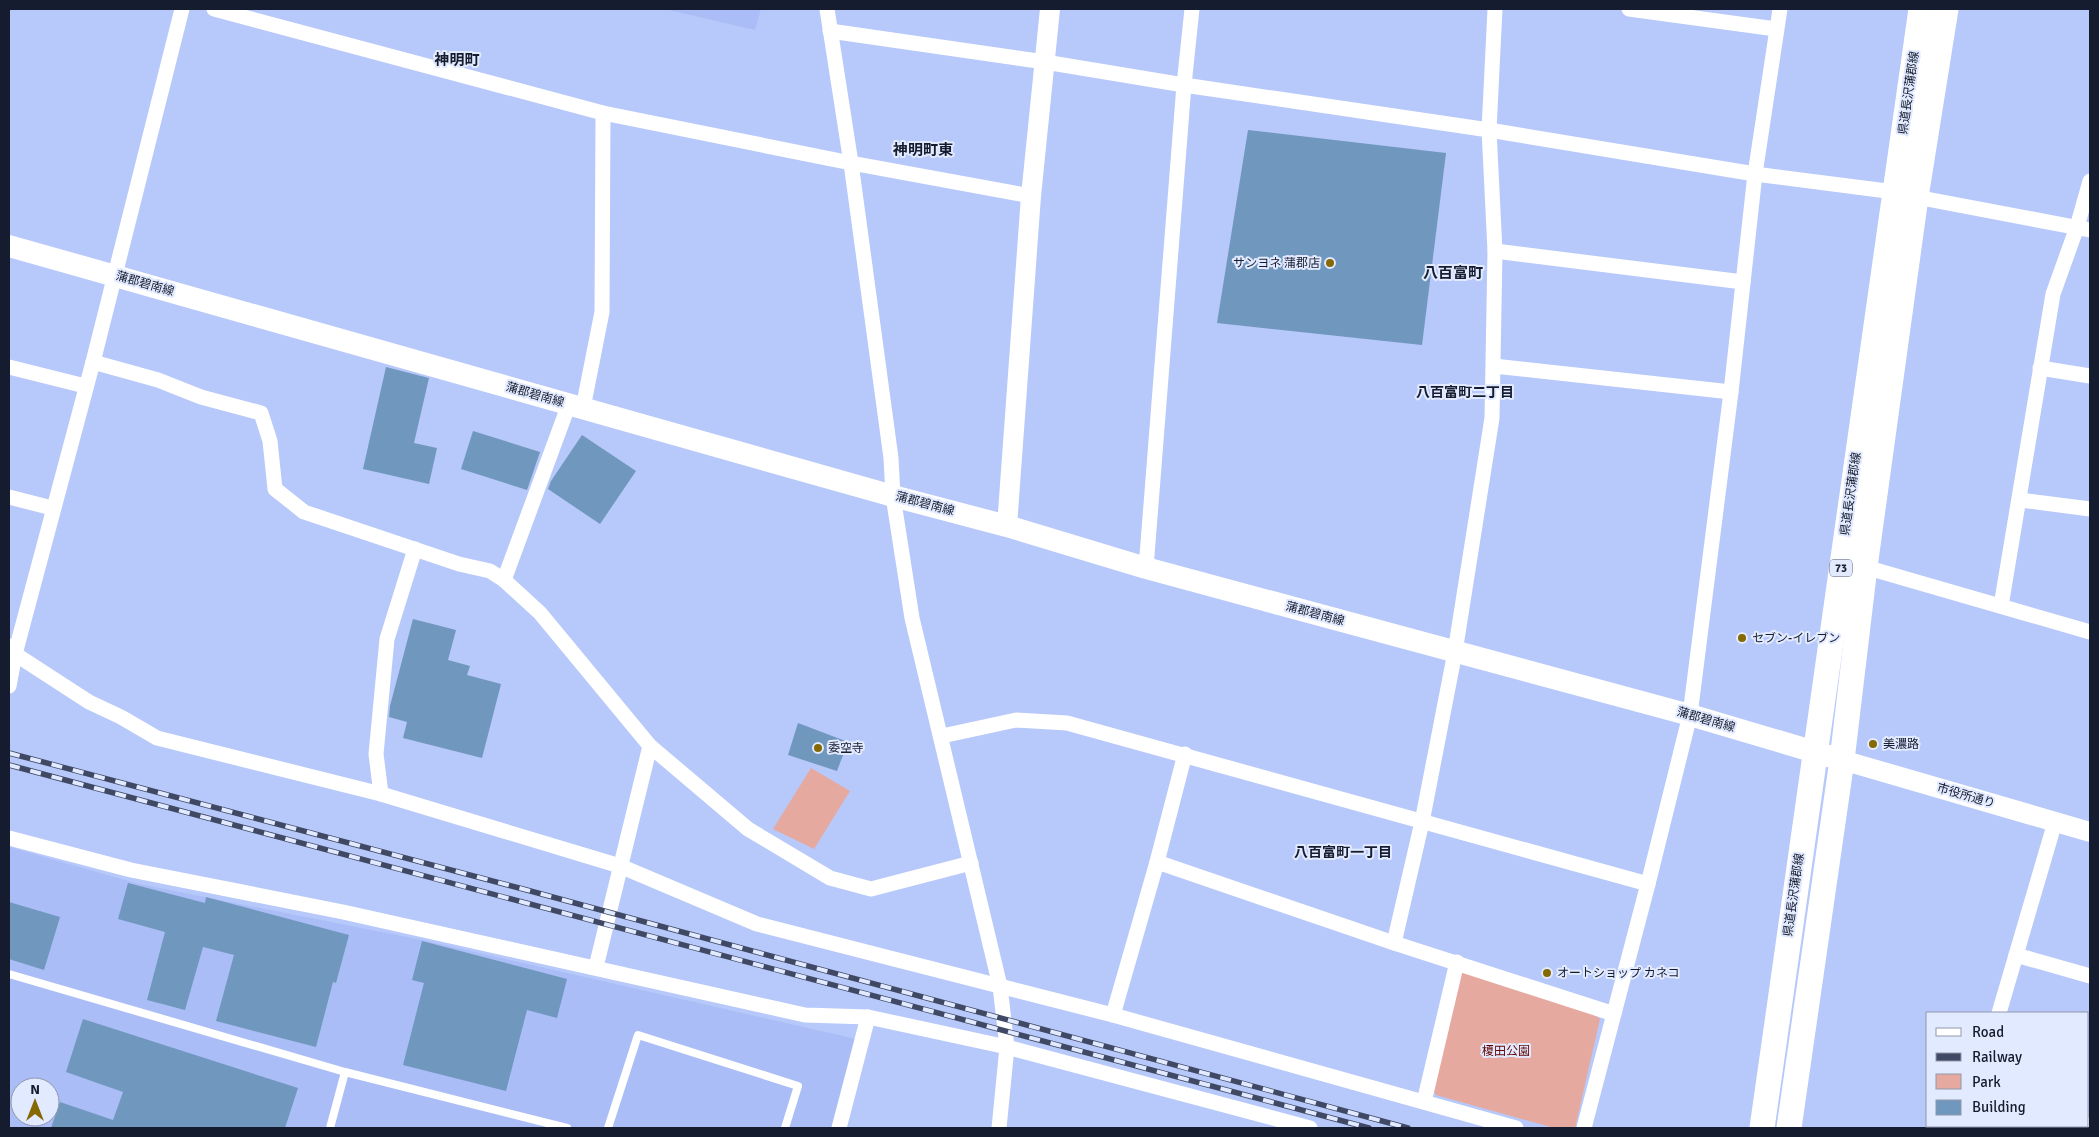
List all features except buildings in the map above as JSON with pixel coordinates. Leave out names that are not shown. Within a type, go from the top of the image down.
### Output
[{"type":"main road","name":"県道長沢蒲郡線","points":[[1789,1128],[1842,760],[1865,567],[1906,194],[1920,9]]},
{"type":"main road","name":"県道長沢蒲郡線","points":[[1762,1128],[1814,752],[1906,194],[1946,9]]},
{"type":"main road","name":"蒲郡碧南線","points":[[9,246],[893,496],[1007,526],[1146,568],[1690,715],[1842,760]]},
{"type":"street","points":[[9,686],[12,650],[86,386],[182,9]]},
{"type":"street","points":[[214,9],[604,113],[851,164],[1031,196]]},
{"type":"street","points":[[827,9],[851,164],[891,458],[893,496],[912,618],[942,736],[1000,986],[1007,1047],[999,1128]]},
{"type":"street","points":[[1007,526],[1031,196],[1050,9]]},
{"type":"street","points":[[1146,568],[1184,85],[1192,9]]},
{"type":"street","points":[[1394,943],[1422,822],[1455,652],[1492,418],[1495,251],[1489,130],[1495,9]]},
{"type":"street","points":[[1629,9],[1776,29]]},
{"type":"street","points":[[1584,1128],[1690,715],[1731,392],[1755,174],[1780,9]]},
{"type":"street","points":[[830,31],[1489,130],[1755,174],[1906,194],[2084,228]]},
{"type":"street","points":[[504,580],[576,406],[602,312],[604,113]]},
{"type":"street","points":[[2001,606],[2053,294],[2084,228],[2090,181]]},
{"type":"street","points":[[1495,251],[1743,282]]},
{"type":"street","points":[[92,362],[158,380],[201,397],[261,413],[270,442],[275,489],[304,512],[459,564],[490,571],[504,580],[540,613],[650,746],[748,829],[830,878],[871,889],[971,863]]},
{"type":"street","points":[[1494,366],[1731,392]]},
{"type":"street","points":[[9,367],[86,386]]},
{"type":"street","points":[[2040,368],[2090,376]]},
{"type":"street","points":[[9,497],[52,508]]},
{"type":"street","points":[[2020,500],[2090,509]]},
{"type":"street","points":[[381,794],[376,754],[387,639],[415,549]]},
{"type":"street","points":[[1865,567],[2090,632]]},
{"type":"street","points":[[12,650],[89,702],[121,717],[157,738],[381,794],[620,866],[757,924],[1113,1014],[1516,1128]]},
{"type":"street","points":[[942,736],[1016,720],[1068,723],[1648,884]]},
{"type":"street","points":[[596,967],[650,746]]},
{"type":"street","points":[[1113,1014],[1157,862],[1185,754]]},
{"type":"street","name":"市役所通り","points":[[1842,760],[2090,832]]},
{"type":"street","points":[[1999,1012],[2055,822]]},
{"type":"street","points":[[9,838],[131,870],[342,912],[805,1015],[868,1017],[1007,1047],[1310,1128]]},
{"type":"street","points":[[1157,862],[1394,943],[1614,1014]]},
{"type":"street","points":[[2016,955],[2090,976]]},
{"type":"street","points":[[1424,1102],[1457,962]]},
{"type":"street","points":[[839,1128],[868,1017]]},
{"type":"lane","points":[[9,974],[345,1072],[567,1128]]},
{"type":"lane","points":[[608,1128],[638,1035],[798,1086],[785,1128]]},
{"type":"lane","points":[[330,1128],[345,1072]]},
{"type":"shaded area","points":[[665,9],[761,9],[755,30]]},
{"type":"shaded area","points":[[9,847],[139,884],[422,940],[856,1039],[833,1128],[12,1127],[60,1127],[60,1077],[10,1077],[10,1126]]},
{"type":"green space","points":[[811,768],[850,791],[814,849],[773,829]]},
{"type":"green space","name":"榎田公園","points":[[1464,972],[1595,1015],[1600,1019],[1575,1128],[1554,1128],[1436,1095],[1431,1087],[1458,975]]},
{"type":"railway","points":[[9,753],[523,889],[1408,1128]]},
{"type":"railway","points":[[9,765],[1369,1128]]},
{"type":"place","name":"サンヨネ 蒲郡店","points":[[1330,263]]},
{"type":"place","name":"セブン-イレブン","points":[[1742,638]]},
{"type":"place","name":"美濃路","points":[[1873,744]]},
{"type":"place","name":"委空寺","points":[[818,748]]},
{"type":"place","name":"オートショップ カネコ","points":[[1547,973]]},
{"type":"district","name":"神明町","points":[[457,60]]},
{"type":"district","name":"神明町東","points":[[923,150]]},
{"type":"district","name":"八百富町","points":[[1453,273]]},
{"type":"district","name":"八百富町二丁目","points":[[1465,392]]},
{"type":"district","name":"八百富町一丁目","points":[[1343,852]]}]
